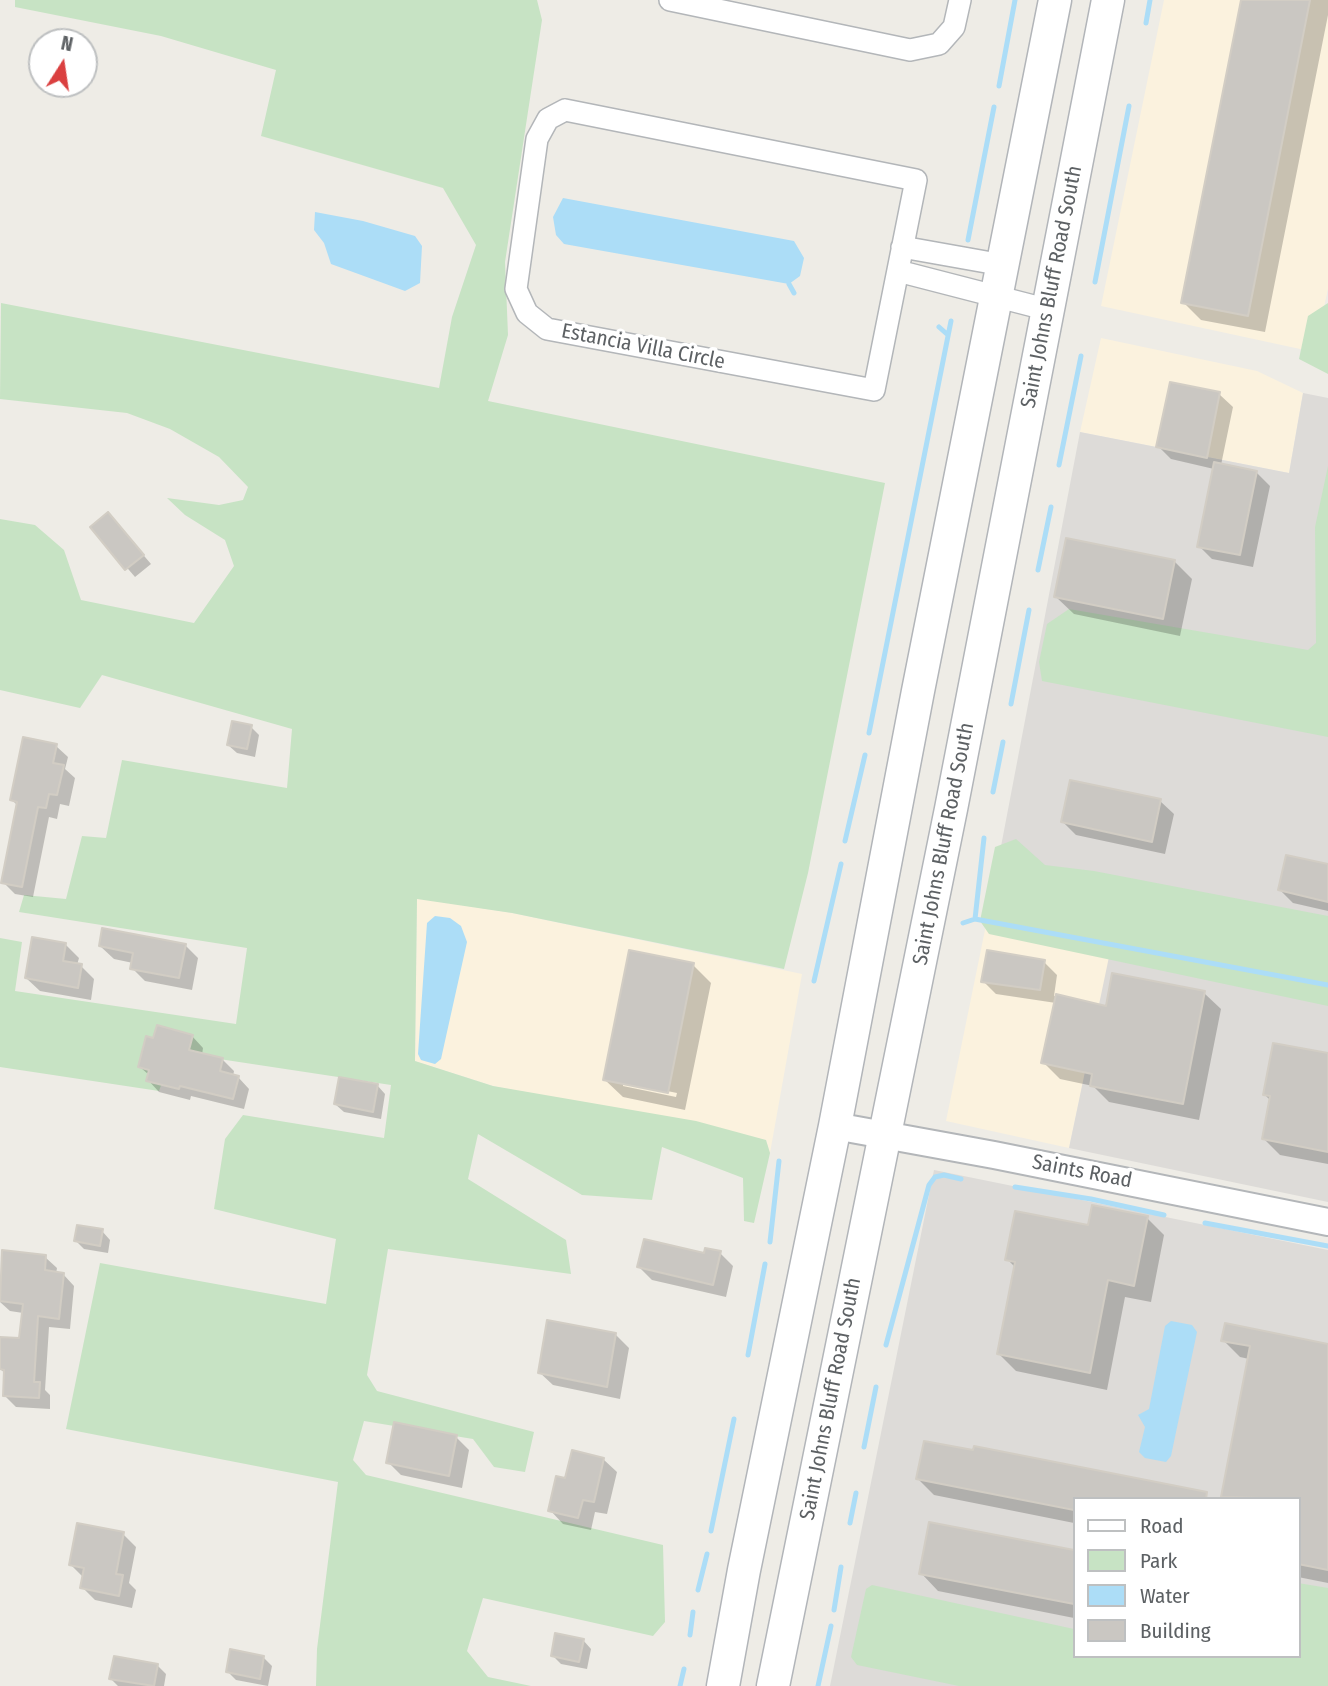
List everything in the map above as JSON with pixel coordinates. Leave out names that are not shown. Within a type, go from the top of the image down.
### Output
[{"type":"main road","points":[[723,1686],[1055,0]]},
{"type":"main road","name":"Saint Johns Bluff Road South","points":[[773,1686],[885,1136],[1108,0]]},
{"type":"street","points":[[670,0],[910,50],[939,44],[954,27],[960,0]]},
{"type":"street","name":"Estancia Villa Circle","points":[[565,110],[916,180],[902,247],[874,390],[547,329],[527,313],[516,289],[537,139],[548,119],[565,110]]},
{"type":"street","points":[[902,247],[1003,265]]},
{"type":"street","points":[[898,271],[1049,310]]},
{"type":"street","name":"Saints Road","points":[[835,1126],[1328,1222]]},
{"type":"shaded area","points":[[1164,0],[1328,0],[1328,289],[1314,352],[1101,306]]},
{"type":"shaded area","points":[[1101,338],[1257,371],[1303,393],[1289,473],[1080,432]]},
{"type":"shaded area","points":[[1303,393],[1328,398],[1328,1202],[1069,1148],[1110,952],[986,925],[1080,432],[1289,473]]},
{"type":"shaded area","points":[[417,898],[512,913],[802,974],[770,1153],[766,1140],[493,1086],[415,1061]]},
{"type":"shaded area","points":[[986,925],[1111,952],[1069,1148],[946,1121]]},
{"type":"shaded area","points":[[934,1170],[1328,1250],[1328,1686],[830,1686]]},
{"type":"green space","points":[[15,0],[537,0],[542,20],[505,262],[508,335],[488,401],[885,483],[808,873],[784,969],[512,913],[417,899],[415,1061],[493,1086],[696,1121],[766,1140],[770,1153],[754,1223],[744,1221],[743,1178],[662,1147],[652,1200],[582,1195],[478,1134],[468,1179],[566,1240],[571,1274],[388,1249],[367,1375],[377,1391],[534,1432],[525,1472],[494,1467],[473,1439],[364,1421],[353,1460],[366,1475],[663,1545],[665,1622],[653,1636],[483,1598],[467,1651],[488,1677],[531,1686],[316,1686],[317,1649],[338,1482],[66,1429],[100,1263],[326,1304],[336,1239],[214,1209],[225,1139],[243,1115],[384,1138],[391,1085],[173,1052],[159,1091],[0,1067],[0,938],[22,942],[15,991],[236,1024],[247,948],[19,912],[24,895],[66,899],[82,836],[106,838],[122,760],[287,788],[292,729],[102,675],[80,708],[0,690],[0,519],[35,525],[64,550],[81,600],[194,623],[234,566],[225,540],[185,515],[167,498],[219,505],[243,500],[248,487],[219,457],[170,429],[127,413],[0,399],[1,303],[439,388],[452,317],[476,245],[443,188],[261,136],[276,70],[161,36],[15,7]]},
{"type":"green space","points":[[1328,303],[1328,374],[1299,359],[1308,316]]},
{"type":"green space","points":[[1328,466],[1328,737],[1042,681],[1039,662],[1047,624],[1069,609],[1308,650],[1316,643],[1315,527]]},
{"type":"green space","points":[[1016,839],[1045,865],[1094,871],[1328,916],[1328,1006],[989,934],[980,921],[995,847]]},
{"type":"green space","points":[[1300,1583],[1328,1588],[1328,1686],[959,1686],[857,1665],[851,1657],[866,1589],[872,1585],[1072,1629],[1072,1658],[1300,1658]]},
{"type":"water","points":[[563,198],[794,241],[804,258],[800,276],[789,284],[564,244],[556,235],[553,217]]},
{"type":"water","points":[[315,212],[363,221],[415,236],[422,246],[420,283],[405,291],[331,264],[324,243],[314,230]]},
{"type":"water","points":[[435,916],[450,918],[461,926],[467,942],[441,1059],[435,1064],[421,1060],[418,1054],[427,923]]},
{"type":"water","points":[[1171,1321],[1192,1325],[1197,1332],[1171,1456],[1166,1462],[1145,1458],[1139,1452],[1145,1427],[1138,1415],[1149,1409],[1165,1326]]},
{"type":"building","points":[[1241,0],[1310,0],[1248,316],[1181,303]]},
{"type":"building","points":[[1170,382],[1220,392],[1207,458],[1156,447]]},
{"type":"building","points":[[1214,462],[1257,471],[1240,555],[1197,547]]},
{"type":"building","points":[[108,512],[144,555],[125,570],[90,527]]},
{"type":"building","points":[[1066,538],[1175,560],[1163,619],[1054,597]]},
{"type":"building","points":[[232,721],[252,725],[247,749],[227,745]]},
{"type":"building","points":[[23,737],[57,744],[53,763],[64,765],[57,795],[49,794],[46,808],[38,807],[22,887],[1,883],[17,802],[10,800]]},
{"type":"building","points":[[1070,780],[1161,799],[1152,842],[1061,822]]},
{"type":"building","points":[[1286,855],[1328,864],[1328,902],[1278,890]]},
{"type":"building","points":[[102,928],[186,944],[179,978],[130,969],[133,953],[99,946]]},
{"type":"building","points":[[32,937],[66,943],[63,961],[82,964],[78,988],[25,978]]},
{"type":"building","points":[[629,950],[694,963],[668,1093],[603,1080]]},
{"type":"building","points":[[987,950],[1045,960],[1040,990],[981,982]]},
{"type":"building","points":[[1112,973],[1205,991],[1183,1104],[1090,1086],[1092,1074],[1041,1063],[1056,994],[1106,1006]]},
{"type":"building","points":[[157,1025],[193,1035],[189,1050],[223,1058],[220,1071],[239,1076],[233,1099],[146,1081],[149,1070],[138,1067],[146,1036],[153,1038]]},
{"type":"building","points":[[1273,1043],[1328,1053],[1328,1152],[1262,1139],[1270,1096],[1263,1095]]},
{"type":"building","points":[[339,1077],[378,1084],[373,1112],[334,1104]]},
{"type":"building","points":[[1092,1205],[1148,1216],[1134,1286],[1108,1280],[1090,1373],[997,1354],[1015,1262],[1005,1260],[1015,1211],[1088,1225]]},
{"type":"building","points":[[77,1225],[103,1229],[100,1246],[74,1241]]},
{"type":"building","points":[[644,1239],[704,1253],[705,1248],[721,1251],[713,1285],[637,1267]]},
{"type":"building","points":[[2,1250],[46,1255],[45,1270],[64,1273],[59,1319],[38,1316],[34,1382],[40,1382],[39,1398],[3,1396],[4,1370],[0,1369],[0,1337],[19,1338],[23,1304],[0,1301]]},
{"type":"building","points":[[547,1320],[616,1333],[607,1387],[538,1373]]},
{"type":"building","points":[[1225,1323],[1328,1344],[1328,1570],[1300,1564],[1300,1497],[1221,1497],[1250,1346],[1221,1341]]},
{"type":"building","points":[[394,1422],[457,1435],[449,1476],[386,1463]]},
{"type":"building","points":[[924,1441],[973,1450],[974,1446],[1207,1492],[1206,1497],[1072,1497],[1072,1510],[916,1479]]},
{"type":"building","points":[[572,1450],[604,1458],[594,1502],[583,1500],[578,1518],[548,1511],[556,1476],[565,1478]]},
{"type":"building","points":[[929,1522],[1072,1550],[1072,1604],[919,1574]]},
{"type":"building","points":[[77,1523],[124,1532],[116,1574],[123,1575],[119,1596],[80,1588],[84,1568],[69,1565]]},
{"type":"building","points":[[555,1633],[584,1639],[579,1662],[551,1656]]},
{"type":"building","points":[[230,1649],[264,1656],[260,1679],[226,1672]]},
{"type":"building","points":[[114,1656],[158,1664],[154,1686],[109,1679]]},
{"type":"waterway","points":[[999,86],[1015,0]]},
{"type":"waterway","points":[[1146,23],[1150,0]]},
{"type":"waterway","points":[[1095,282],[1129,106]]},
{"type":"waterway","points":[[968,240],[994,107]]},
{"type":"waterway","points":[[789,284],[794,293]]},
{"type":"waterway","points":[[869,733],[951,321]]},
{"type":"waterway","points":[[939,327],[948,335]]},
{"type":"waterway","points":[[1059,465],[1081,356]]},
{"type":"waterway","points":[[1038,570],[1051,507]]},
{"type":"waterway","points":[[1011,704],[1029,610]]},
{"type":"waterway","points":[[993,792],[1003,742]]},
{"type":"waterway","points":[[845,841],[865,755]]},
{"type":"waterway","points":[[963,923],[975,919],[984,838]]},
{"type":"waterway","points":[[814,981],[841,864]]},
{"type":"waterway","points":[[975,919],[1328,985]]},
{"type":"waterway","points":[[770,1242],[779,1161]]},
{"type":"waterway","points":[[886,1345],[929,1185],[935,1177],[944,1175],[961,1179]]},
{"type":"waterway","points":[[1015,1187],[1091,1199],[1164,1215]]},
{"type":"waterway","points":[[1205,1223],[1328,1246]]},
{"type":"waterway","points":[[748,1355],[765,1264]]},
{"type":"waterway","points":[[864,1447],[876,1387]]},
{"type":"waterway","points":[[711,1531],[734,1419]]},
{"type":"waterway","points":[[850,1523],[856,1493]]},
{"type":"waterway","points":[[698,1590],[707,1554]]},
{"type":"waterway","points":[[834,1610],[841,1567]]},
{"type":"waterway","points":[[690,1635],[693,1612]]},
{"type":"waterway","points":[[818,1686],[831,1626]]},
{"type":"waterway","points":[[680,1686],[684,1669]]}]
